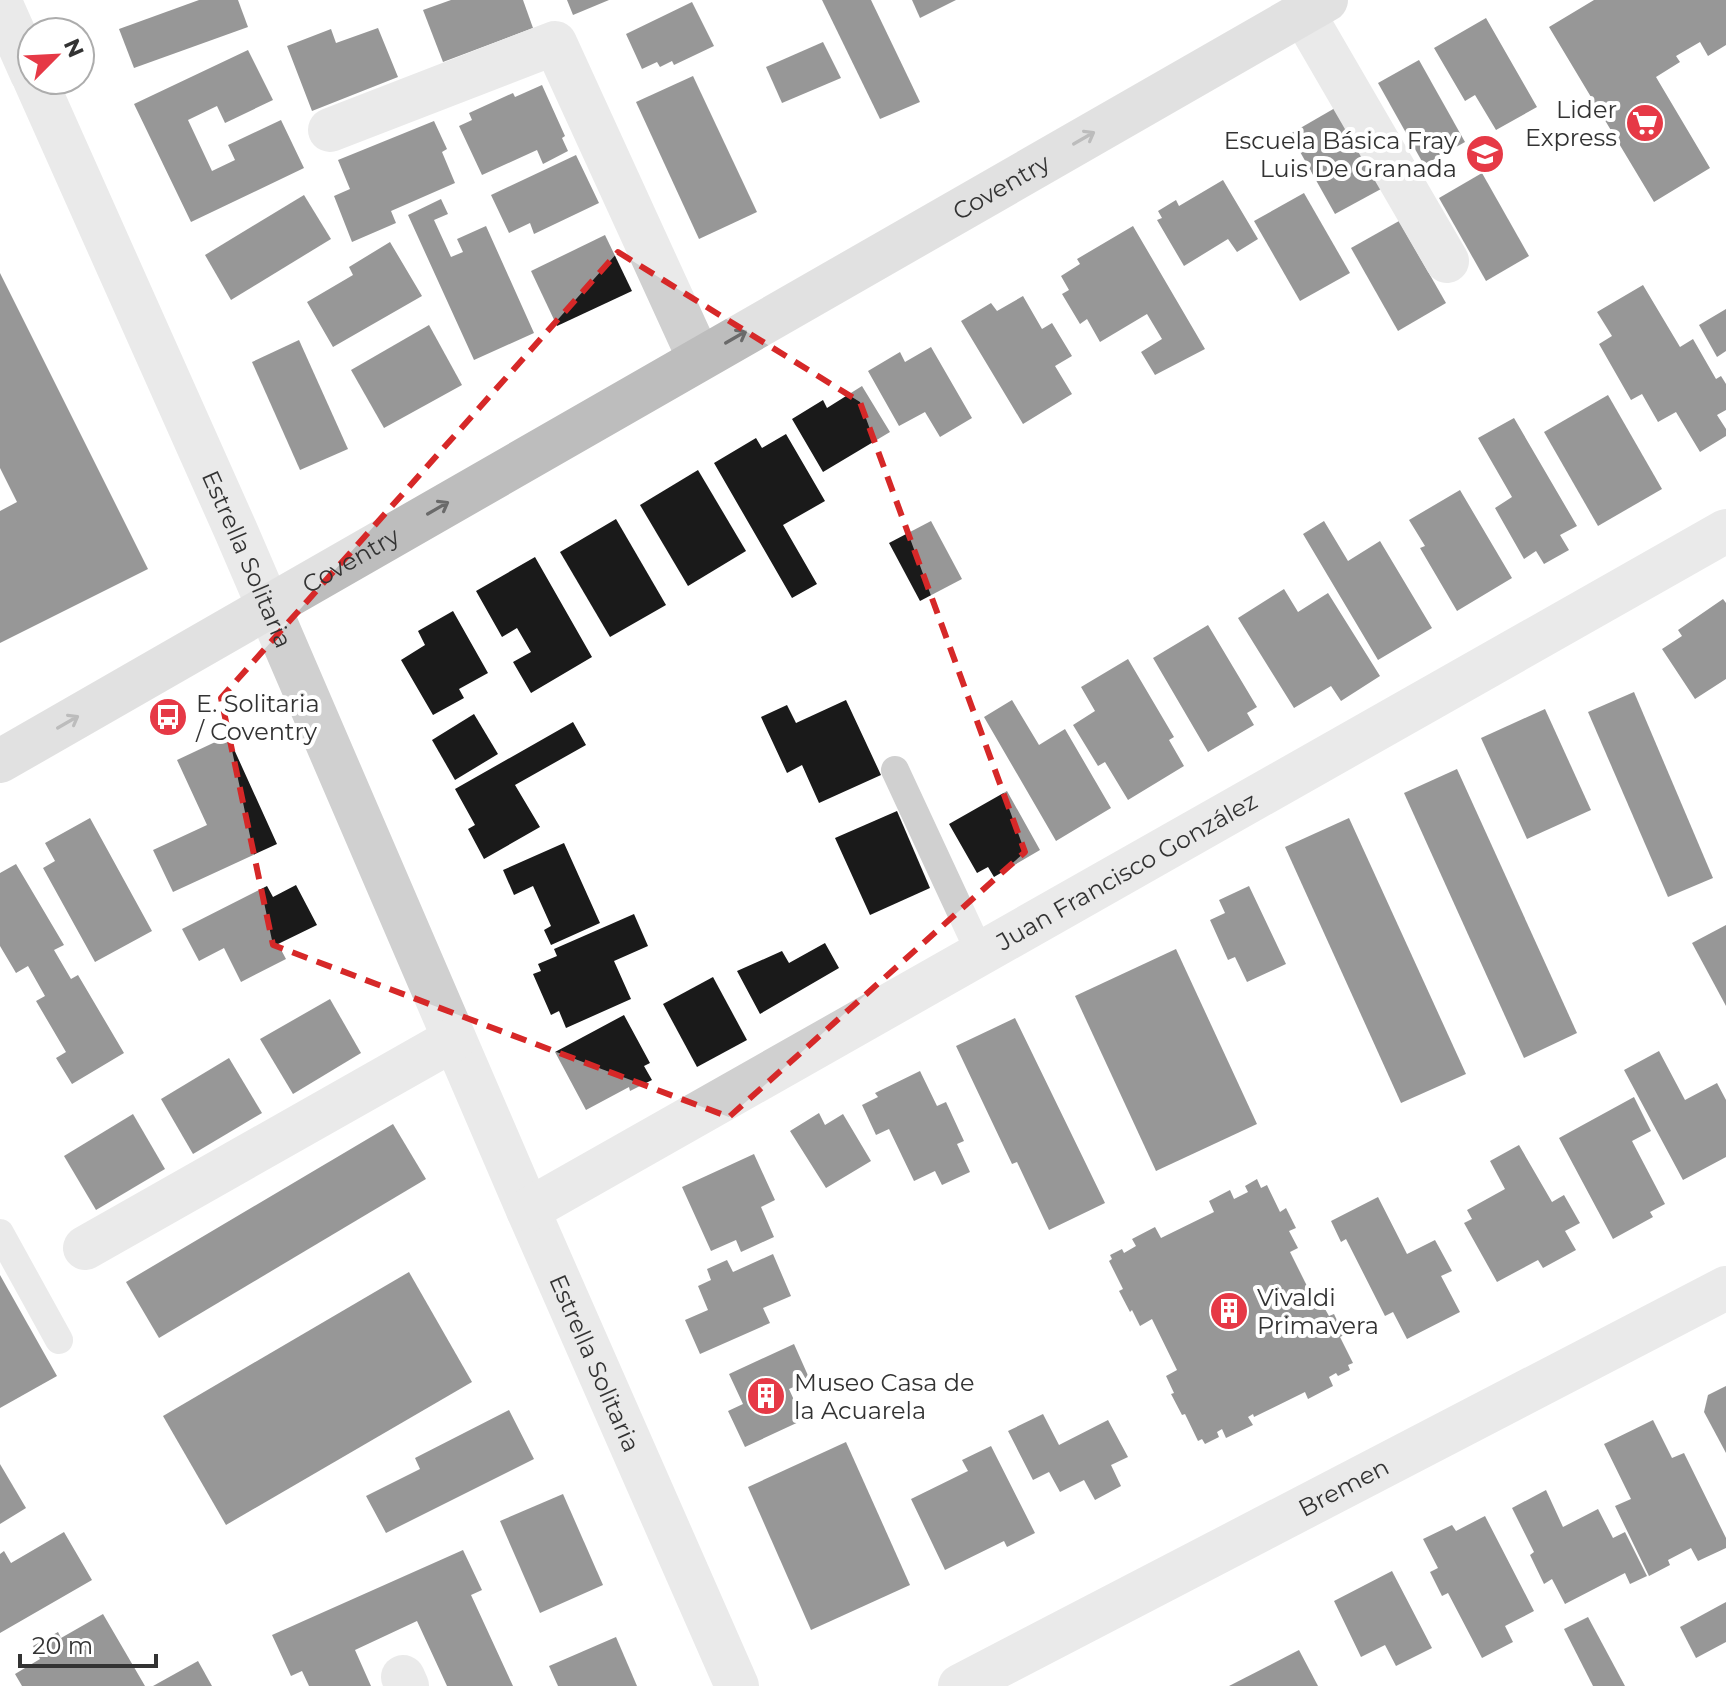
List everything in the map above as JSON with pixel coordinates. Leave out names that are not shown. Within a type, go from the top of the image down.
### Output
[{"type":"street","points":[[0,2],[16,38]]},
{"type":"street","name":"Coventry","points":[[0,761],[1314,7],[1447,261]]},
{"type":"street","points":[[330,130],[555,43],[699,358]]},
{"type":"street","name":"Estrella Solitaria","points":[[42,96],[269,608],[737,1686]]},
{"type":"street","name":"Juan Francisco González","points":[[528,1210],[1726,531]]},
{"type":"street","points":[[85,1248],[454,1039]]},
{"type":"street","name":"Bremen","points":[[960,1686],[1726,1288]]},
{"type":"lane","points":[[895,770],[980,953]]},
{"type":"lane","points":[[0,1233],[59,1340]]},
{"type":"highlighted area","points":[[618,252],[860,402],[1025,852],[729,1117],[273,945],[221,698]]},
{"type":"building","points":[[199,0],[238,0],[248,27],[134,68],[119,29]]},
{"type":"building","points":[[451,0],[523,0],[533,28],[443,62],[423,10]]},
{"type":"building","points":[[567,0],[609,0],[573,15]]},
{"type":"building","points":[[822,0],[871,0],[920,102],[880,119]]},
{"type":"building","points":[[912,0],[956,0],[920,18]]},
{"type":"building","name":"Lider Express","points":[[1594,0],[1726,0],[1726,45],[1708,56],[1700,42],[1676,56],[1680,62],[1656,77],[1710,168],[1654,202],[1549,27]]},
{"type":"building","points":[[692,2],[714,46],[674,65],[672,61],[660,67],[657,62],[642,69],[626,34]]},
{"type":"building","points":[[1486,18],[1537,107],[1496,130],[1475,95],[1465,101],[1434,48]]},
{"type":"building","points":[[378,28],[398,77],[312,111],[287,46],[331,29],[336,43]]},
{"type":"building","points":[[823,42],[841,78],[782,103],[766,67]]},
{"type":"building","points":[[248,50],[273,100],[225,123],[217,106],[188,120],[212,171],[235,160],[228,145],[281,120],[304,168],[191,222],[134,104]]},
{"type":"building","points":[[1419,60],[1465,142],[1424,165],[1378,83]]},
{"type":"building","points":[[693,76],[757,212],[699,239],[636,102]]},
{"type":"building","points":[[542,85],[565,136],[562,138],[568,151],[543,164],[537,150],[482,175],[459,126],[472,120],[469,113],[513,93],[515,97]]},
{"type":"building","points":[[1335,108],[1381,189],[1335,214],[1290,134]]},
{"type":"building","points":[[434,121],[447,149],[442,152],[455,183],[391,211],[396,223],[352,242],[334,196],[350,189],[338,160]]},
{"type":"building","points":[[576,155],[599,203],[534,234],[530,223],[509,233],[491,195]]},
{"type":"building","points":[[1482,173],[1529,256],[1486,281],[1439,198]]},
{"type":"building","points":[[1223,180],[1258,239],[1237,252],[1228,239],[1184,266],[1157,220],[1162,218],[1158,211],[1176,200],[1179,206]]},
{"type":"building","points":[[1304,193],[1350,273],[1300,301],[1254,221]]},
{"type":"building","points":[[304,195],[331,239],[231,300],[205,255]]},
{"type":"building","points":[[441,199],[448,214],[434,220],[451,257],[463,252],[457,239],[486,226],[534,333],[474,360],[408,215]]},
{"type":"building","points":[[1399,221],[1446,303],[1398,331],[1351,248]]},
{"type":"building","points":[[1133,226],[1205,349],[1155,375],[1141,352],[1162,339],[1147,314],[1100,342],[1087,319],[1080,324],[1062,294],[1069,290],[1061,276],[1080,264],[1077,259]]},
{"type":"building","points":[[605,235],[632,291],[557,326],[531,271]]},
{"type":"building","points":[[390,242],[422,296],[333,347],[307,302],[353,275],[349,267]]},
{"type":"building","points":[[0,273],[148,569],[0,643],[0,511],[17,502],[0,468]]},
{"type":"building","points":[[1643,285],[1680,347],[1693,339],[1716,379],[1721,376],[1726,384],[1726,410],[1717,415],[1726,429],[1726,436],[1700,452],[1676,412],[1658,422],[1642,394],[1631,400],[1599,344],[1612,336],[1597,312]]},
{"type":"building","points":[[1023,296],[1042,329],[1052,323],[1072,356],[1055,366],[1072,394],[1023,424],[961,321],[991,303],[997,311]]},
{"type":"building","points":[[1726,309],[1726,351],[1717,357],[1699,325]]},
{"type":"building","points":[[429,325],[462,385],[384,428],[351,370]]},
{"type":"building","points":[[299,340],[348,449],[300,470],[252,362]]},
{"type":"building","points":[[931,347],[972,418],[940,437],[925,412],[899,426],[868,371],[900,352],[905,362]]},
{"type":"building","points":[[862,386],[890,432],[823,472],[792,419],[823,400],[827,408]]},
{"type":"building","points":[[1608,395],[1662,489],[1598,526],[1544,432]]},
{"type":"building","points":[[1514,418],[1577,526],[1560,535],[1569,550],[1544,564],[1536,551],[1524,559],[1495,508],[1512,497],[1478,438]]},
{"type":"building","points":[[786,434],[825,501],[783,525],[817,584],[792,598],[714,463],[756,438],[762,448]]},
{"type":"building","points":[[698,470],[746,551],[688,586],[640,505]]},
{"type":"building","points":[[1460,490],[1512,578],[1457,611],[1420,548],[1425,546],[1409,520]]},
{"type":"building","points":[[616,519],[666,605],[610,637],[560,552]]},
{"type":"building","points":[[931,521],[962,579],[920,601],[889,543]]},
{"type":"building","points":[[1324,521],[1348,561],[1380,541],[1432,628],[1378,660],[1303,534]]},
{"type":"building","points":[[535,557],[592,657],[531,693],[513,662],[531,652],[517,628],[502,637],[476,591]]},
{"type":"building","points":[[1284,589],[1298,612],[1328,593],[1380,676],[1341,701],[1331,686],[1294,708],[1238,618]]},
{"type":"building","points":[[1723,599],[1726,603],[1726,679],[1695,699],[1662,649],[1682,636],[1678,630]]},
{"type":"building","points":[[453,611],[488,673],[459,689],[464,698],[433,715],[401,660],[425,645],[418,631]]},
{"type":"building","points":[[1208,625],[1257,707],[1247,713],[1254,725],[1208,752],[1153,658]]},
{"type":"building","points":[[1128,659],[1174,737],[1169,740],[1184,766],[1128,800],[1105,762],[1098,766],[1073,725],[1095,711],[1081,687]]},
{"type":"building","points":[[1634,692],[1713,878],[1668,897],[1588,712]]},
{"type":"building","points":[[846,700],[881,775],[819,803],[802,765],[787,773],[761,717],[787,705],[796,723]]},
{"type":"building","points":[[1012,700],[1039,745],[1065,729],[1111,808],[1056,841],[984,717]]},
{"type":"building","points":[[1545,709],[1591,810],[1527,839],[1481,738]]},
{"type":"building","points":[[474,714],[498,754],[455,780],[432,740]]},
{"type":"building","points":[[573,722],[586,745],[515,785],[540,827],[484,859],[468,829],[475,825],[455,789]]},
{"type":"building","points":[[228,736],[277,844],[173,892],[153,850],[207,825],[177,760]]},
{"type":"building","points":[[1457,769],[1577,1033],[1524,1058],[1404,793]]},
{"type":"building","points":[[1007,791],[1040,850],[994,877],[988,867],[977,873],[949,824]]},
{"type":"building","points":[[897,811],[930,888],[870,915],[835,838]]},
{"type":"building","points":[[90,818],[152,931],[95,962],[43,868],[55,861],[45,843]]},
{"type":"building","points":[[1349,818],[1466,1074],[1401,1103],[1285,847]]},
{"type":"building","points":[[564,843],[600,923],[551,945],[544,930],[551,926],[533,886],[514,895],[503,870]]},
{"type":"building","points":[[16,864],[64,945],[54,950],[71,979],[78,975],[124,1053],[72,1084],[56,1058],[66,1052],[36,1001],[45,996],[28,966],[16,973],[0,946],[0,873]]},
{"type":"building","points":[[296,885],[317,925],[278,944],[286,959],[241,982],[224,948],[199,961],[182,929],[267,886],[273,897]]},
{"type":"building","points":[[1249,886],[1286,964],[1247,982],[1235,957],[1228,960],[1210,920],[1225,913],[1219,900]]},
{"type":"building","points":[[634,914],[648,946],[614,961],[631,999],[566,1028],[559,1011],[551,1015],[533,974],[541,971],[538,964],[557,956],[554,949]]},
{"type":"building","points":[[1726,925],[1726,1006],[1692,943]]},
{"type":"building","points":[[825,943],[839,968],[760,1014],[737,971],[782,951],[789,963]]},
{"type":"building","points":[[1176,949],[1257,1124],[1156,1171],[1075,996]]},
{"type":"building","points":[[713,977],[747,1040],[697,1067],[663,1004]]},
{"type":"building","points":[[330,999],[361,1053],[293,1094],[260,1039]]},
{"type":"building","points":[[624,1015],[650,1063],[644,1066],[652,1080],[630,1091],[629,1087],[586,1110],[555,1052]]},
{"type":"building","points":[[1015,1018],[1105,1203],[1049,1230],[1017,1162],[1012,1164],[956,1046]]},
{"type":"building","points":[[1659,1051],[1685,1100],[1717,1083],[1726,1100],[1726,1157],[1683,1180],[1624,1070]]},
{"type":"building","points":[[229,1058],[262,1113],[193,1154],[161,1099]]},
{"type":"building","points":[[920,1071],[937,1106],[946,1102],[964,1141],[957,1144],[970,1172],[942,1185],[935,1171],[914,1181],[889,1129],[876,1135],[862,1105],[878,1097],[875,1093]]},
{"type":"building","points":[[1634,1097],[1651,1131],[1632,1141],[1665,1204],[1650,1212],[1653,1217],[1613,1239],[1559,1138]]},
{"type":"building","points":[[819,1113],[825,1125],[843,1114],[871,1161],[826,1188],[790,1131]]},
{"type":"building","points":[[133,1114],[165,1169],[96,1210],[64,1156]]},
{"type":"building","points":[[393,1124],[426,1179],[159,1338],[126,1282]]},
{"type":"building","points":[[1519,1145],[1552,1202],[1564,1195],[1580,1223],[1565,1231],[1576,1250],[1543,1268],[1538,1260],[1497,1282],[1464,1223],[1472,1219],[1467,1210],[1505,1189],[1490,1161]]},
{"type":"building","points":[[754,1154],[775,1200],[761,1207],[774,1237],[741,1252],[736,1240],[711,1251],[682,1187]]},
{"type":"building","name":"Vivaldi Primavera","points":[[1257,1179],[1261,1188],[1267,1185],[1280,1212],[1286,1208],[1296,1228],[1289,1231],[1298,1248],[1290,1252],[1315,1302],[1320,1300],[1329,1316],[1334,1314],[1344,1335],[1340,1337],[1353,1363],[1348,1365],[1350,1370],[1329,1377],[1333,1386],[1308,1399],[1305,1392],[1254,1417],[1253,1414],[1248,1417],[1253,1425],[1226,1438],[1222,1429],[1217,1432],[1219,1437],[1205,1444],[1202,1439],[1198,1441],[1171,1394],[1174,1393],[1166,1376],[1177,1370],[1152,1319],[1140,1326],[1132,1310],[1130,1312],[1119,1291],[1123,1289],[1109,1261],[1112,1259],[1110,1255],[1122,1249],[1124,1253],[1136,1246],[1132,1239],[1155,1227],[1161,1238],[1214,1212],[1209,1201],[1230,1190],[1234,1199],[1248,1192],[1245,1186]]},
{"type":"building","points":[[1378,1197],[1407,1254],[1435,1240],[1452,1271],[1441,1276],[1460,1312],[1407,1339],[1393,1312],[1385,1316],[1346,1239],[1341,1242],[1331,1221]]},
{"type":"building","points":[[773,1254],[791,1296],[763,1308],[770,1323],[700,1354],[685,1320],[708,1310],[698,1286],[711,1280],[707,1269],[727,1260],[733,1272]]},
{"type":"building","points":[[409,1272],[472,1382],[226,1525],[163,1416]]},
{"type":"building","points":[[0,1275],[57,1376],[0,1408]]},
{"type":"building","name":"Museo Casa de la Acuarela","points":[[794,1344],[810,1380],[789,1389],[803,1420],[745,1447],[728,1411],[743,1404],[729,1374]]},
{"type":"building","points":[[1726,1386],[1726,1453],[1704,1412],[1708,1395]]},
{"type":"building","points":[[509,1410],[534,1459],[386,1533],[366,1496],[420,1469],[415,1458]]},
{"type":"building","points":[[1043,1414],[1059,1445],[1108,1420],[1128,1457],[1111,1465],[1121,1486],[1095,1500],[1084,1480],[1060,1492],[1049,1472],[1033,1480],[1008,1431]]},
{"type":"building","points":[[1653,1420],[1672,1458],[1684,1453],[1726,1538],[1726,1548],[1698,1561],[1691,1548],[1668,1560],[1670,1565],[1649,1576],[1615,1506],[1631,1499],[1604,1444]]},
{"type":"building","points":[[846,1442],[910,1585],[811,1630],[748,1487]]},
{"type":"building","points":[[991,1446],[1035,1533],[1007,1547],[1004,1541],[945,1570],[911,1499],[968,1471],[962,1460]]},
{"type":"building","points":[[0,1464],[26,1508],[0,1524]]},
{"type":"building","points":[[1546,1490],[1563,1527],[1598,1509],[1613,1538],[1625,1532],[1647,1576],[1630,1584],[1625,1573],[1565,1604],[1552,1579],[1544,1584],[1530,1555],[1534,1552],[1512,1508]]},
{"type":"building","points":[[563,1494],[603,1585],[540,1613],[500,1521]]},
{"type":"building","points":[[1485,1516],[1534,1611],[1505,1626],[1513,1642],[1482,1658],[1448,1593],[1442,1596],[1430,1572],[1438,1568],[1423,1539],[1452,1525],[1456,1531]]},
{"type":"building","points":[[64,1532],[92,1580],[0,1633],[0,1554],[4,1551],[11,1563]]},
{"type":"building","points":[[463,1550],[482,1590],[471,1595],[513,1686],[447,1686],[417,1621],[355,1650],[371,1686],[309,1686],[302,1671],[291,1676],[272,1635]]},
{"type":"building","points":[[1392,1571],[1432,1648],[1396,1666],[1385,1645],[1361,1657],[1334,1601]]},
{"type":"building","points":[[1726,1602],[1726,1642],[1696,1658],[1680,1627]]},
{"type":"building","points":[[103,1614],[145,1686],[22,1686],[15,1674],[40,1659],[33,1646],[58,1632],[61,1638]]},
{"type":"building","points":[[1588,1617],[1625,1686],[1593,1686],[1564,1629]]},
{"type":"building","points":[[616,1637],[637,1686],[558,1686],[549,1666]]},
{"type":"building","points":[[1299,1650],[1318,1686],[1229,1686]]},
{"type":"building","points":[[198,1661],[212,1686],[153,1686]]},
{"type":"place","name":"Lider Express","points":[[1645,123]]},
{"type":"place","name":"Escuela Básica Fray Luis De Granada","points":[[1485,154]]},
{"type":"place","name":"E. Solitaria / Coventry","points":[[168,717]]},
{"type":"place","name":"Vivaldi Primavera","points":[[1229,1311]]},
{"type":"place","name":"Museo Casa de la Acuarela","points":[[766,1396]]}]
